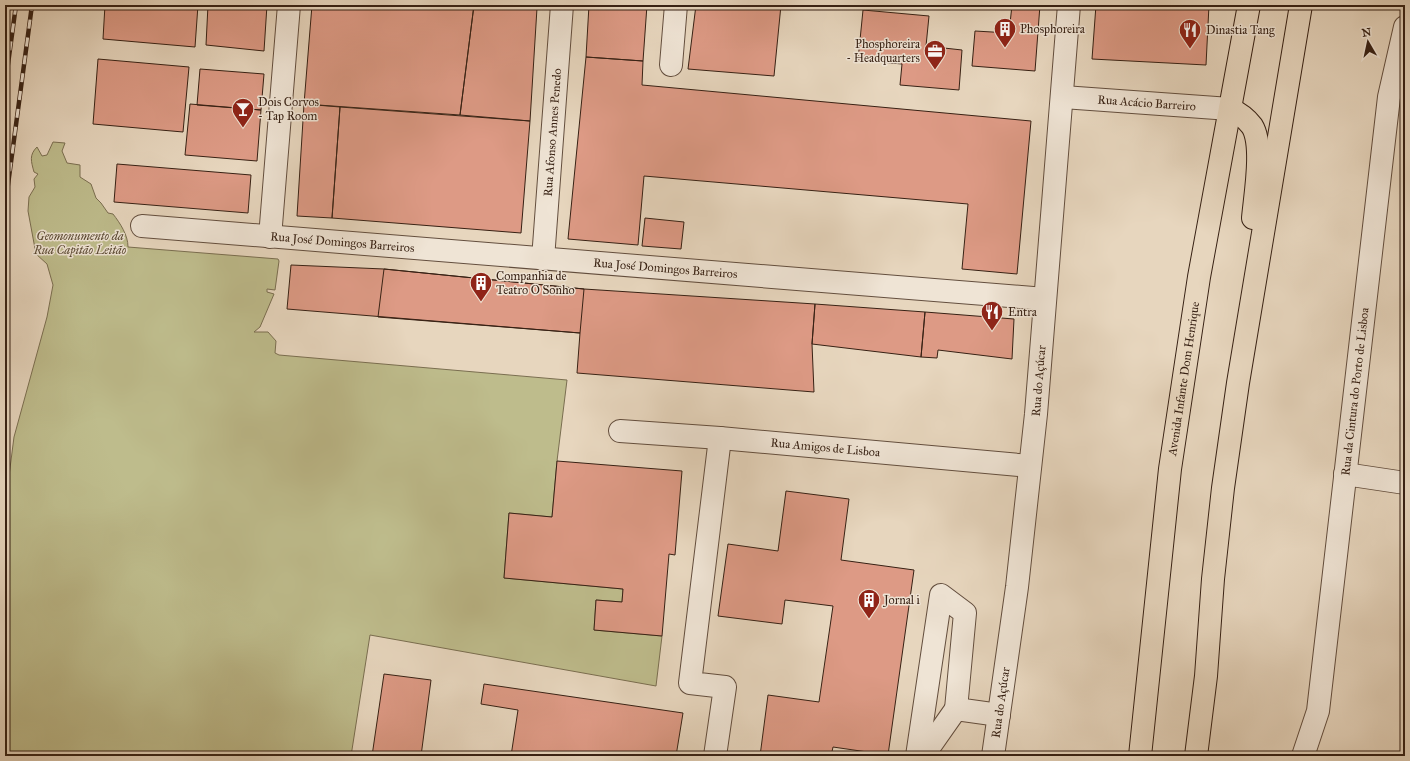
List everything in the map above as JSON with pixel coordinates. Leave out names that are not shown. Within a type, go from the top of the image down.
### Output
[{"type":"main road","name":"Avenida Infante Dom Henrique","points":[[1140,756],[1170,469],[1199,277],[1249,5]]},
{"type":"main road","points":[[1196,756],[1206,676],[1213,579],[1223,488],[1238,383],[1301,5]]},
{"type":"main road","points":[[1230,109],[1241,114],[1252,127],[1257,139],[1258,156],[1238,383]]},
{"type":"street","points":[[270,236],[288,5]]},
{"type":"street","name":"Rua Afonso Annes Penedo","points":[[543,259],[562,5]]},
{"type":"street","points":[[671,65],[676,5]]},
{"type":"street","name":"Rua do Açúcar","points":[[993,756],[1017,587],[1036,414],[1069,5]]},
{"type":"street","name":"Rua da Cintura do Porto de Lisboa","points":[[1303,756],[1318,711],[1389,97],[1405,27]]},
{"type":"street","name":"Rua Acácio Barreiro","points":[[1062,97],[1230,109]]},
{"type":"street","name":"Rua José Domingos Barreiros","points":[[142,226],[1045,299]]},
{"type":"street","name":"Rua Amigos de Lisboa","points":[[620,431],[720,438],[1030,466]]},
{"type":"street","points":[[715,756],[725,687],[690,683],[720,438]]},
{"type":"street","points":[[1345,474],[1405,483]]},
{"type":"street","points":[[917,756],[941,595],[966,613],[956,709],[923,756]]},
{"type":"street","points":[[956,709],[999,715]]},
{"type":"green space","name":"Geomonumento da Rua Capitão Leitão","points":[[53,142],[65,143],[62,151],[67,163],[80,165],[80,177],[91,184],[96,198],[108,213],[113,214],[118,221],[125,234],[128,247],[278,259],[275,290],[267,289],[267,292],[274,294],[260,327],[254,332],[268,332],[276,341],[275,353],[279,355],[567,380],[552,517],[509,513],[504,578],[623,589],[622,602],[596,600],[594,630],[662,636],[656,686],[370,635],[351,756],[5,756],[5,507],[14,437],[47,317],[53,285],[47,264],[36,254],[28,211],[29,197],[35,187],[34,179],[38,174],[34,172],[31,158],[37,147],[42,156],[47,155]]},
{"type":"building","points":[[105,5],[198,5],[195,47],[103,39]]},
{"type":"building","points":[[208,5],[267,5],[264,51],[206,45]]},
{"type":"building","points":[[312,5],[474,5],[460,115],[304,104]]},
{"type":"building","points":[[474,5],[537,8],[530,121],[460,115]]},
{"type":"building","points":[[494,5],[538,5],[537,8]]},
{"type":"building","points":[[589,5],[647,5],[643,61],[586,57]]},
{"type":"building","points":[[696,5],[781,5],[774,76],[688,69]]},
{"type":"building","name":"Phosphoreira","points":[[1012,5],[1040,5],[1035,71],[972,66],[975,31],[1009,33]]},
{"type":"building","points":[[1096,5],[1209,5],[1206,65],[1092,59]]},
{"type":"building","points":[[863,10],[929,16],[926,46],[962,50],[959,90],[900,85],[902,64],[858,60]]},
{"type":"building","points":[[586,57],[643,61],[642,85],[1031,121],[1017,274],[962,269],[968,204],[644,176],[638,245],[568,239]]},
{"type":"building","points":[[98,59],[189,67],[183,132],[93,124]]},
{"type":"building","points":[[200,69],[264,74],[261,110],[197,105]]},
{"type":"building","points":[[190,104],[261,110],[257,161],[185,155]]},
{"type":"building","points":[[304,104],[340,107],[332,218],[297,216]]},
{"type":"building","points":[[340,107],[530,121],[521,233],[332,218]]},
{"type":"building","points":[[117,164],[251,175],[248,213],[114,202]]},
{"type":"building","points":[[645,218],[684,222],[681,249],[642,246]]},
{"type":"building","points":[[291,265],[384,269],[584,289],[815,304],[812,344],[814,392],[577,373],[580,333],[287,309]]},
{"type":"building","name":"Companhia de Teatro O Sonho","points":[[384,269],[584,289],[580,333],[378,317]]},
{"type":"building","points":[[815,304],[925,312],[921,357],[812,344]]},
{"type":"building","points":[[925,312],[1014,319],[1012,359],[938,350],[937,358],[921,357]]},
{"type":"building","points":[[557,461],[682,471],[675,555],[669,554],[662,636],[594,630],[596,600],[622,602],[623,589],[504,578],[509,513],[552,517]]},
{"type":"building","name":"Jornal i","points":[[786,491],[849,499],[841,560],[914,570],[888,755],[833,747],[831,756],[760,756],[768,695],[819,702],[833,606],[785,600],[782,624],[718,616],[728,544],[778,551]]},
{"type":"building","points":[[384,674],[431,680],[421,756],[372,756]]},
{"type":"building","points":[[484,684],[683,713],[676,756],[511,756],[518,710],[481,704]]},
{"type":"railway","points":[[5,86],[16,5]]},
{"type":"railway","points":[[5,207],[32,5]]},
{"type":"place","name":"Phosphoreira","points":[[1005,48]]},
{"type":"place","name":"Dinastia Tang","points":[[1190,50]]},
{"type":"place","name":"Phosphoreira - Headquarters","points":[[935,70]]},
{"type":"place","name":"Dois Corvos - Tap Room","points":[[243,128]]},
{"type":"place","name":"Companhia de Teatro O Sonho","points":[[481,302]]},
{"type":"place","name":"Entra","points":[[992,332]]},
{"type":"place","name":"Jornal i","points":[[869,620]]}]
